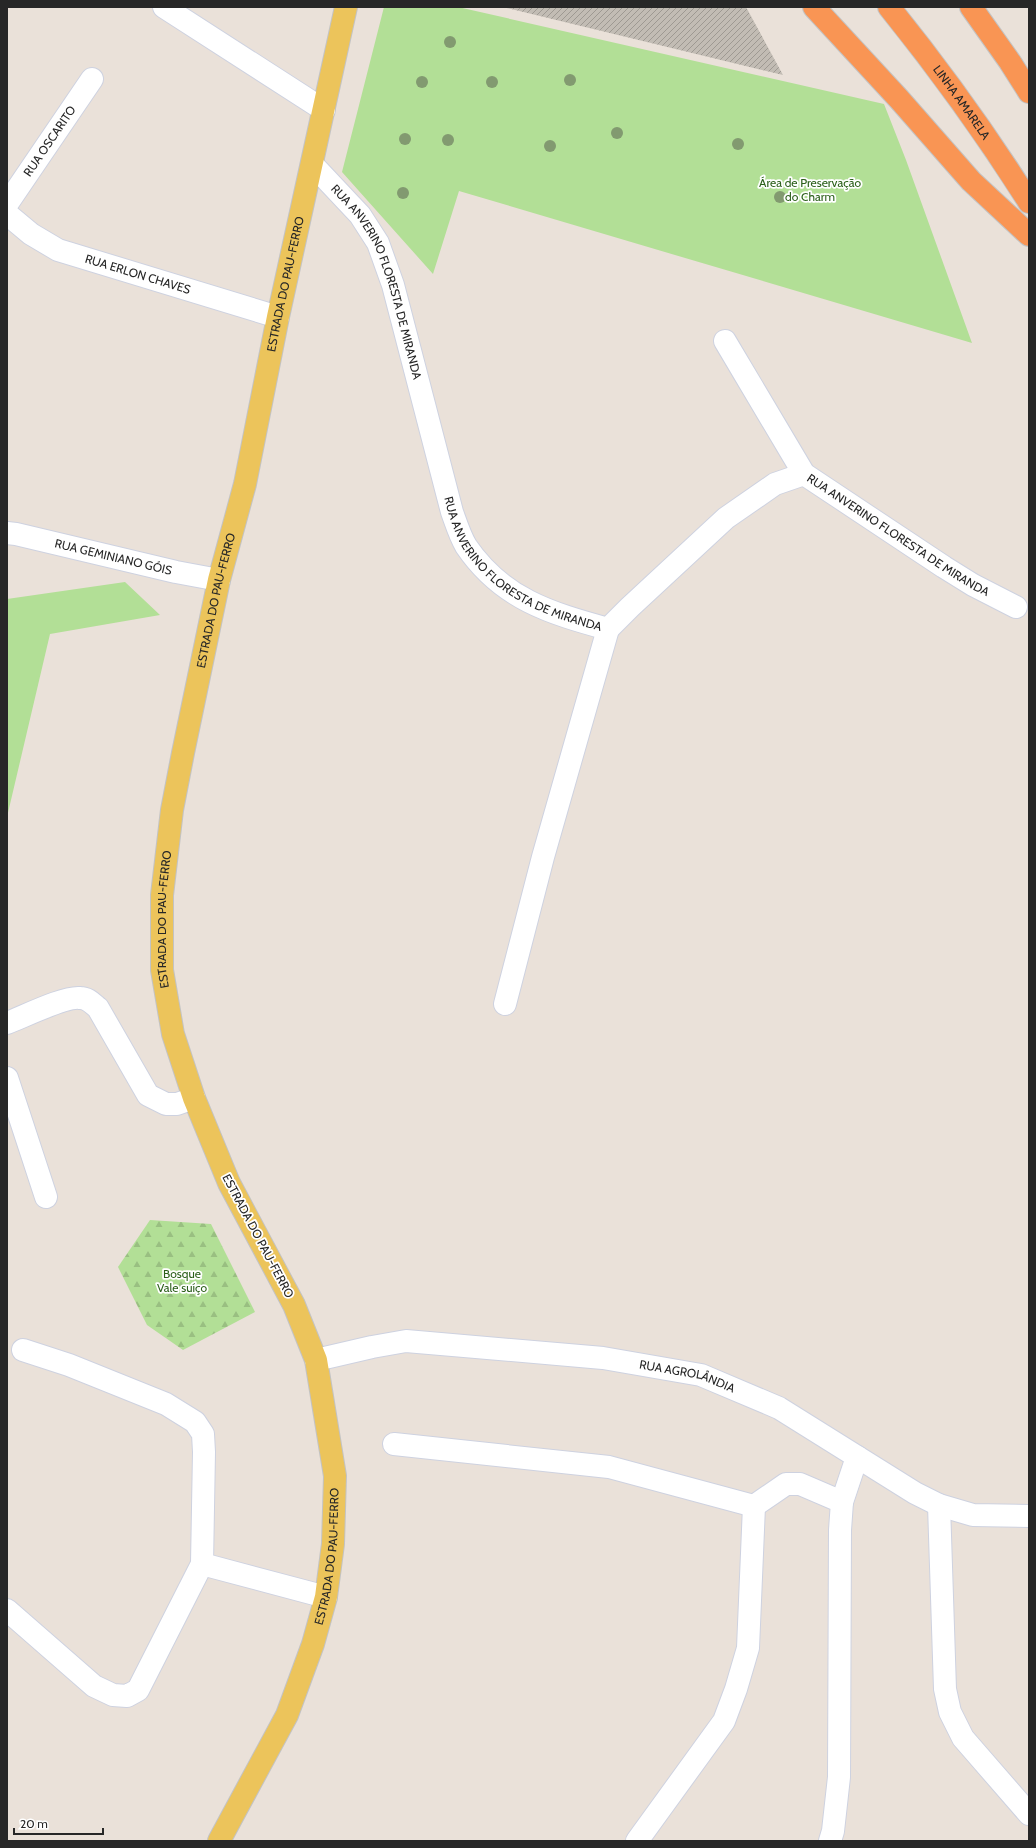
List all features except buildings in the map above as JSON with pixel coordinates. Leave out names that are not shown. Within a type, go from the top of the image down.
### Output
[{"type":"highway","points":[[814,7],[899,99],[971,181],[1029,235]]},
{"type":"highway","name":"LINHA AMARELA","points":[[889,7],[918,43],[1000,156],[1029,202]]},
{"type":"highway","points":[[971,7],[1010,62],[1029,92]]},
{"type":"main road","name":"ESTRADA DO PAU-FERRO","points":[[219,1841],[287,1715],[312,1644],[326,1597],[333,1544],[335,1476],[316,1360],[294,1305],[229,1183],[194,1098],[173,1034],[162,970],[162,895],[172,810],[219,580],[245,484],[278,317],[346,7]]},
{"type":"street","points":[[164,7],[324,110]]},
{"type":"street","name":"RUA OSCARITO","points":[[7,204],[92,79]]},
{"type":"street","name":"RUA ANVERINO FLORESTA DE MIRANDA","points":[[312,164],[360,215],[378,243],[393,285],[452,512],[465,545],[488,574],[518,597],[564,617],[608,629],[726,518],[775,484],[804,474],[944,568],[973,586],[1016,607]]},
{"type":"street","name":"RUA ERLON CHAVES","points":[[7,214],[31,234],[58,250],[278,317]]},
{"type":"street","points":[[725,341],[804,474]]},
{"type":"street","name":"RUA GEMINIANO GÓIS","points":[[7,534],[16,534],[176,572],[219,580]]},
{"type":"street","points":[[505,1004],[543,857],[608,629]]},
{"type":"street","points":[[7,1023],[67,1000],[79,997],[89,1000],[98,1008],[148,1095],[166,1104],[177,1104],[194,1098]]},
{"type":"street","points":[[7,1078],[46,1197]]},
{"type":"street","name":"RUA AGROLÂNDIA","points":[[316,1360],[406,1341],[603,1358],[701,1375],[779,1408],[915,1493],[939,1505],[973,1515],[1029,1516]]},
{"type":"street","points":[[7,1610],[94,1686],[113,1695],[128,1696],[138,1690],[202,1564],[204,1452],[203,1434],[195,1422],[166,1404],[69,1365],[23,1350]]},
{"type":"street","points":[[394,1444],[609,1467],[754,1506],[786,1484],[800,1484],[842,1502]]},
{"type":"street","points":[[830,1841],[834,1831],[839,1777],[840,1530],[842,1502],[857,1457]]},
{"type":"street","points":[[939,1505],[945,1689],[950,1712],[963,1738],[1029,1814]]},
{"type":"street","points":[[637,1841],[724,1721],[736,1689],[748,1648],[754,1506]]},
{"type":"street","points":[[202,1564],[326,1597]]},
{"type":"green space","name":"Área de Preservação do Charm","points":[[384,7],[458,7],[884,104],[906,160],[972,343],[459,191],[433,274],[342,172]]},
{"type":"green space","points":[[125,582],[160,615],[50,634],[7,817],[7,599]]},
{"type":"green space","name":"Bosque Vale suíço","points":[[150,1220],[211,1224],[255,1312],[183,1350],[147,1325],[118,1267]]}]
